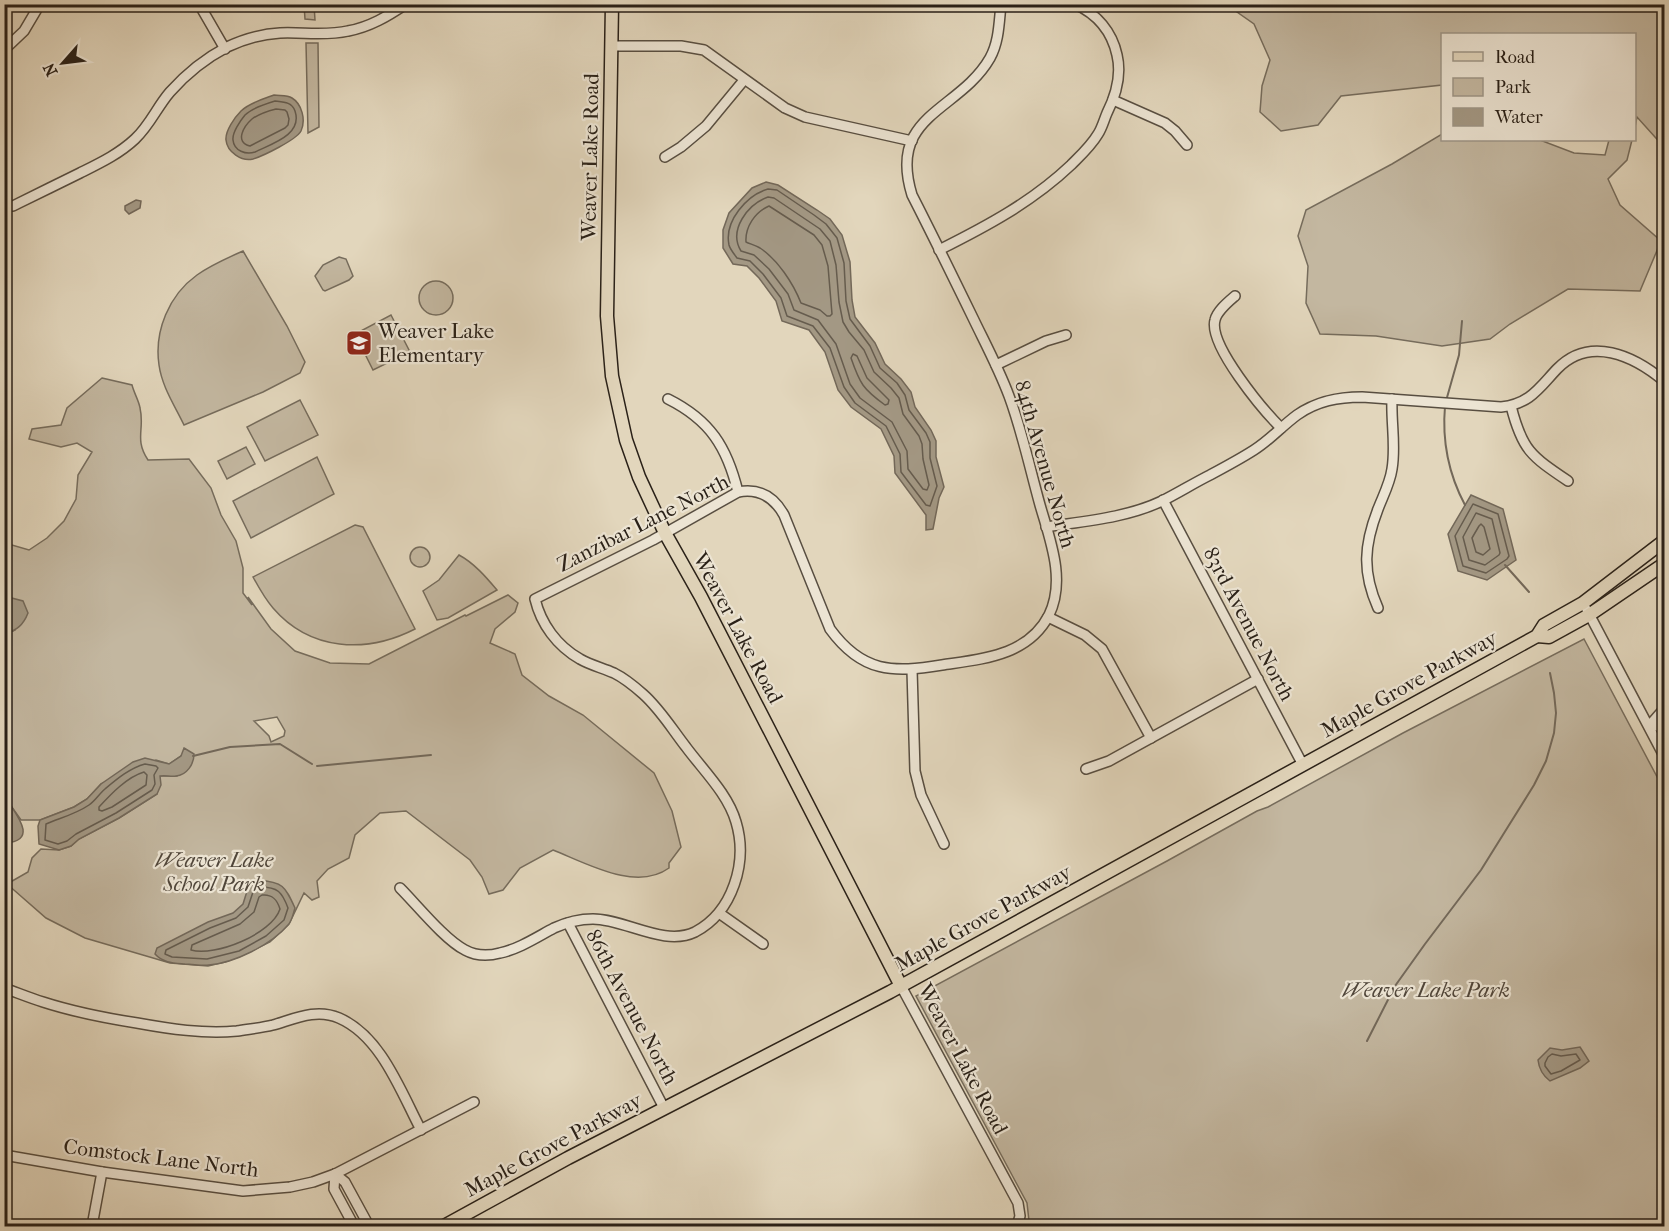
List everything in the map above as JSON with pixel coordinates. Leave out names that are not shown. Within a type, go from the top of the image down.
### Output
[{"type":"main road","name":"Weaver Lake Road","points":[[612,4],[606,299],[609,356],[626,440],[647,495],[901,986]]},
{"type":"main road","name":"Maple Grove Parkway","points":[[444,1227],[664,1108],[901,986],[1537,636],[1544,626],[1582,603],[1665,541]]},
{"type":"main road","name":"Maple Grove Parkway","points":[[1537,636],[1549,637],[1589,615],[1665,564]]},
{"type":"street","points":[[4,50],[24,30],[39,4]]},
{"type":"street","points":[[199,4],[225,49]]},
{"type":"street","points":[[4,206],[14,206],[108,159],[126,147],[147,126],[163,101],[178,84],[195,69],[225,49],[243,40],[266,34],[348,32],[384,19],[406,4]]},
{"type":"street","points":[[611,46],[694,47],[704,50],[785,108],[805,117],[912,141],[919,127],[972,80],[990,57],[996,42],[1001,4]]},
{"type":"street","points":[[939,249],[1008,214],[1030,199],[1065,171],[1098,134],[1113,100],[1119,62],[1108,31],[1097,18],[1075,4]]},
{"type":"street","points":[[665,157],[706,126],[744,80]]},
{"type":"street","points":[[1113,100],[1165,123],[1187,145]]},
{"type":"street","name":"84th Avenue North","points":[[912,141],[906,168],[912,195],[996,365],[1015,414],[1057,573],[1054,603],[1048,617]]},
{"type":"street","points":[[1235,296],[1217,314],[1214,330],[1234,371],[1247,390],[1281,429]]},
{"type":"street","points":[[996,365],[1046,341],[1066,335]]},
{"type":"street","points":[[1046,528],[1142,510],[1252,452],[1304,411],[1326,400],[1344,397],[1511,406],[1535,393],[1568,360],[1592,351],[1606,351],[1620,355],[1641,365],[1665,381]]},
{"type":"street","points":[[668,399],[693,413],[715,436],[726,454],[738,492]]},
{"type":"street","points":[[1378,608],[1369,584],[1366,554],[1369,536],[1392,472],[1394,451],[1392,399]]},
{"type":"street","points":[[1511,406],[1520,437],[1527,449],[1547,467],[1568,481]]},
{"type":"street","name":"Zanzibar Lane North","points":[[718,914],[738,874],[740,857],[740,839],[736,821],[728,803],[645,695],[616,674],[580,659],[565,649],[551,634],[535,599],[666,532],[738,492],[752,491],[770,497],[778,504],[830,629],[840,643],[852,654],[866,662],[897,670],[912,670],[989,658],[1018,647],[1030,639],[1048,617]]},
{"type":"street","name":"83rd Avenue North","points":[[1163,500],[1303,765]]},
{"type":"street","points":[[1582,603],[1665,756]]},
{"type":"street","points":[[1048,617],[1085,635],[1102,649],[1151,738]]},
{"type":"street","points":[[912,670],[915,771],[921,795],[944,844]]},
{"type":"street","points":[[1086,770],[1109,761],[1258,680]]},
{"type":"street","points":[[1648,726],[1665,709]]},
{"type":"street","points":[[1648,726],[1665,726]]},
{"type":"street","points":[[400,888],[452,941],[466,951],[475,954],[488,956],[501,954],[557,927],[594,919],[669,936],[681,936],[693,933],[718,914],[763,944]]},
{"type":"street","name":"86th Avenue North","points":[[568,923],[664,1108]]},
{"type":"street","name":"Weaver Lake Road","points":[[901,986],[1018,1203],[1018,1223]]},
{"type":"street","points":[[4,988],[41,1002],[81,1012],[197,1032],[248,1029],[273,1025],[310,1014],[336,1017],[358,1030],[388,1065],[421,1130]]},
{"type":"street","name":"Comstock Lane North","points":[[4,1155],[102,1172],[243,1191],[290,1187],[335,1174],[474,1102]]},
{"type":"street","points":[[92,1227],[102,1172]]},
{"type":"street","points":[[335,1174],[334,1189],[354,1227]]},
{"type":"street","points":[[335,1174],[345,1182],[369,1227]]},
{"type":"green space","points":[[304,5],[314,5],[315,20],[305,19]]},
{"type":"green space","points":[[1227,5],[1664,5],[1664,147],[1637,117],[1636,122],[1636,33],[1441,33],[1441,85],[1341,96],[1318,125],[1281,131],[1260,112],[1262,86],[1270,60],[1254,24]]},
{"type":"green space","points":[[306,43],[318,43],[319,127],[308,133]]},
{"type":"green space","points":[[1441,135],[1441,141],[1543,141],[1574,153],[1605,155],[1609,141],[1632,141],[1627,160],[1608,179],[1620,205],[1661,241],[1640,291],[1568,289],[1510,324],[1490,339],[1442,346],[1376,336],[1320,334],[1306,303],[1308,266],[1298,236],[1306,210]]},
{"type":"green space","points":[[243,251],[287,326],[305,362],[300,373],[263,392],[184,425],[166,389],[159,365],[161,327],[171,303],[187,283],[208,268]]},
{"type":"green space","points":[[339,257],[346,259],[353,276],[325,291],[315,276],[323,265]]},
{"type":"green space","points":[[436,281],[448,286],[453,298],[448,310],[436,315],[424,310],[419,298],[424,286]]},
{"type":"green space","points":[[391,315],[410,352],[373,370],[355,334]]},
{"type":"green space","name":"Weaver Lake School Park","points":[[102,378],[132,385],[141,415],[142,446],[148,460],[189,459],[211,488],[221,515],[236,541],[243,568],[243,593],[271,629],[295,651],[330,663],[369,664],[508,595],[518,603],[515,612],[495,629],[490,643],[515,654],[522,675],[549,696],[583,715],[654,773],[672,811],[681,847],[669,863],[669,868],[656,875],[626,876],[596,868],[553,850],[520,868],[503,890],[489,894],[482,877],[470,860],[406,811],[380,813],[355,835],[349,858],[328,869],[317,881],[319,897],[312,900],[304,893],[289,924],[270,942],[225,962],[208,966],[170,963],[85,938],[46,918],[7,884],[28,872],[32,858],[41,849],[59,850],[71,846],[79,839],[157,794],[160,776],[177,776],[181,756],[169,764],[156,760],[101,784],[87,799],[74,807],[40,820],[21,820],[9,803],[5,802],[4,635],[15,630],[11,597],[5,596],[5,543],[29,550],[47,538],[64,521],[76,499],[78,475],[92,452],[77,443],[61,447],[29,439],[32,429],[61,425],[67,408]],"holes":[[[277,717],[285,731],[284,736],[271,742],[269,736],[254,721]]]},
{"type":"green space","points":[[300,400],[318,435],[265,461],[247,427]]},
{"type":"green space","points":[[246,447],[255,464],[227,479],[218,461]]},
{"type":"green space","points":[[317,457],[334,494],[251,538],[233,501]]},
{"type":"green space","points":[[355,525],[363,527],[415,629],[396,637],[358,645],[321,640],[304,633],[288,622],[267,601],[253,577]]},
{"type":"green space","points":[[420,547],[427,550],[430,557],[427,564],[420,567],[413,564],[410,557],[413,550]]},
{"type":"green space","points":[[459,555],[475,566],[497,590],[448,618],[437,620],[423,591],[439,580]]},
{"type":"green space","name":"Weaver Lake Park","points":[[1584,639],[1664,790],[1664,1226],[1027,1226],[1029,1221],[1027,1203],[916,996],[1257,811]]},
{"type":"water","points":[[274,95],[290,97],[301,108],[303,117],[301,131],[286,143],[253,159],[244,159],[236,155],[229,148],[226,140],[233,120],[248,106]]},
{"type":"water","points":[[766,182],[778,185],[830,219],[842,235],[850,262],[855,317],[875,343],[885,364],[911,392],[915,407],[936,441],[936,457],[944,487],[939,498],[933,529],[926,530],[926,515],[895,473],[894,456],[881,429],[851,407],[838,390],[825,352],[809,330],[782,321],[776,301],[759,278],[747,266],[733,264],[723,248],[723,230],[729,213],[752,188]]},
{"type":"water","points":[[136,200],[141,201],[140,208],[129,214],[125,206]]},
{"type":"water","points":[[1471,495],[1503,509],[1516,560],[1487,580],[1458,571],[1448,534]]},
{"type":"water","points":[[4,596],[23,601],[28,613],[19,627],[5,635]]},
{"type":"water","points":[[184,748],[194,754],[191,765],[180,775],[160,776],[161,785],[157,794],[79,839],[71,846],[59,850],[39,844],[40,820],[74,807],[87,799],[101,784],[133,762],[145,758],[169,764],[181,756]]},
{"type":"water","points":[[5,802],[9,803],[17,815],[23,833],[21,838],[5,843]]},
{"type":"water","points":[[258,880],[282,886],[295,908],[289,923],[272,939],[252,952],[219,964],[169,962],[155,954],[157,948],[208,922],[233,913],[243,904],[248,888]]},
{"type":"water","points":[[1580,1047],[1589,1061],[1580,1068],[1550,1081],[1543,1074],[1538,1060],[1550,1048],[1562,1050]]},
{"type":"waterway","points":[[1446,401],[1459,355],[1462,321]]},
{"type":"waterway","points":[[1445,406],[1448,457],[1459,494],[1465,505]]},
{"type":"waterway","points":[[1505,565],[1529,592]]},
{"type":"waterway","points":[[1367,1041],[1395,986],[1481,870],[1534,785],[1546,761],[1554,733],[1556,713],[1550,673]]},
{"type":"waterway","points":[[193,756],[230,747],[280,744],[312,764]]},
{"type":"waterway","points":[[317,766],[431,755]]},
{"type":"place","name":"Weaver Lake Elementary","points":[[359,343]]}]
